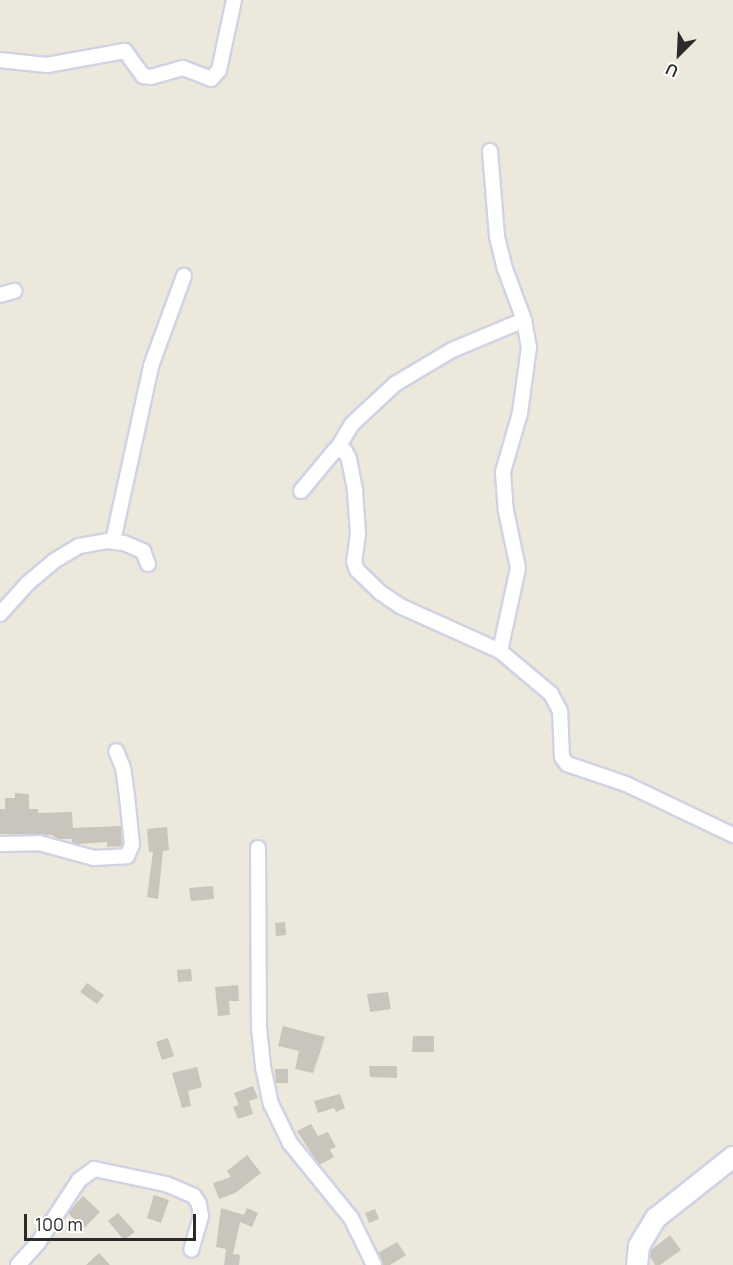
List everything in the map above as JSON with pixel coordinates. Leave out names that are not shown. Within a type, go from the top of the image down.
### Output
[{"type":"street","points":[[0,60],[47,65],[125,51],[143,76],[151,77],[183,68],[211,79],[219,70],[234,0]]},
{"type":"street","points":[[490,151],[497,237],[504,266],[524,320],[529,347],[520,413],[503,472],[507,511],[518,568],[500,651]]},
{"type":"street","points":[[113,541],[151,366],[184,276]]},
{"type":"street","points":[[0,295],[14,291]]},
{"type":"street","points":[[302,491],[325,459],[337,449],[352,424],[395,384],[452,350],[524,320]]},
{"type":"street","points":[[337,449],[346,453],[354,480],[358,534],[356,568],[381,593],[400,606],[500,651],[520,666],[558,703],[562,757],[567,764],[626,784],[733,835]]},
{"type":"street","points":[[0,614],[28,583],[68,552],[93,543],[113,541],[141,549],[148,564]]},
{"type":"street","points":[[0,844],[39,843],[94,858],[127,855],[132,845],[128,796],[123,768],[116,751]]},
{"type":"street","points":[[258,848],[259,1028],[271,1104],[290,1143],[351,1218],[374,1265]]},
{"type":"street","points":[[637,1265],[639,1246],[656,1218],[733,1157]]},
{"type":"street","points":[[18,1265],[38,1243],[79,1180],[94,1169],[166,1184],[194,1196],[200,1204],[201,1216],[191,1250]]},
{"type":"building","points":[[15,793],[29,794],[29,809],[38,809],[38,813],[72,812],[73,828],[121,826],[122,846],[107,847],[107,842],[77,844],[72,843],[72,839],[58,839],[52,835],[0,834],[0,809],[5,809],[5,798],[15,798]]},
{"type":"building","points":[[167,827],[169,850],[163,851],[158,899],[147,897],[153,852],[149,852],[147,829]]},
{"type":"building","points":[[213,886],[214,899],[191,901],[189,888]]},
{"type":"building","points":[[285,922],[286,935],[276,936],[275,923]]},
{"type":"building","points":[[191,969],[192,981],[178,982],[177,970]]},
{"type":"building","points":[[87,983],[104,995],[97,1004],[80,992]]},
{"type":"building","points":[[238,985],[239,1001],[229,1001],[230,1015],[218,1016],[215,987]]},
{"type":"building","points":[[388,992],[391,1009],[370,1012],[367,994]]},
{"type":"building","points":[[283,1026],[325,1037],[313,1073],[295,1069],[299,1051],[278,1046]]},
{"type":"building","points":[[413,1036],[434,1036],[434,1052],[412,1052]]},
{"type":"building","points":[[168,1038],[174,1056],[162,1060],[156,1042]]},
{"type":"building","points":[[369,1066],[397,1066],[397,1078],[370,1077]]},
{"type":"building","points":[[197,1067],[202,1087],[188,1091],[191,1106],[182,1108],[172,1073]]},
{"type":"building","points":[[275,1069],[288,1069],[288,1083],[276,1083]]},
{"type":"building","points":[[253,1086],[258,1098],[249,1101],[253,1114],[238,1119],[233,1107],[239,1105],[234,1093]]},
{"type":"building","points":[[340,1094],[345,1108],[336,1112],[334,1108],[318,1113],[314,1101]]},
{"type":"building","points":[[311,1124],[318,1136],[328,1132],[336,1147],[330,1150],[334,1157],[319,1165],[297,1131]]},
{"type":"building","points":[[247,1155],[261,1173],[235,1193],[219,1199],[213,1183],[231,1177],[227,1171]]},
{"type":"building","points":[[154,1195],[169,1200],[161,1223],[147,1218]]},
{"type":"building","points":[[83,1196],[100,1212],[84,1228],[68,1213]]},
{"type":"building","points":[[221,1208],[244,1215],[247,1208],[258,1213],[252,1227],[240,1222],[233,1254],[240,1255],[239,1265],[224,1265],[226,1249],[216,1247]]},
{"type":"building","points":[[375,1209],[379,1219],[369,1223],[365,1213]]},
{"type":"building","points":[[118,1213],[135,1232],[124,1240],[108,1221]]},
{"type":"building","points":[[670,1235],[681,1250],[660,1265],[655,1265],[650,1257],[651,1250]]},
{"type":"building","points":[[397,1242],[406,1255],[390,1265],[383,1265],[378,1253]]},
{"type":"building","points":[[99,1253],[110,1265],[86,1265]]}]
